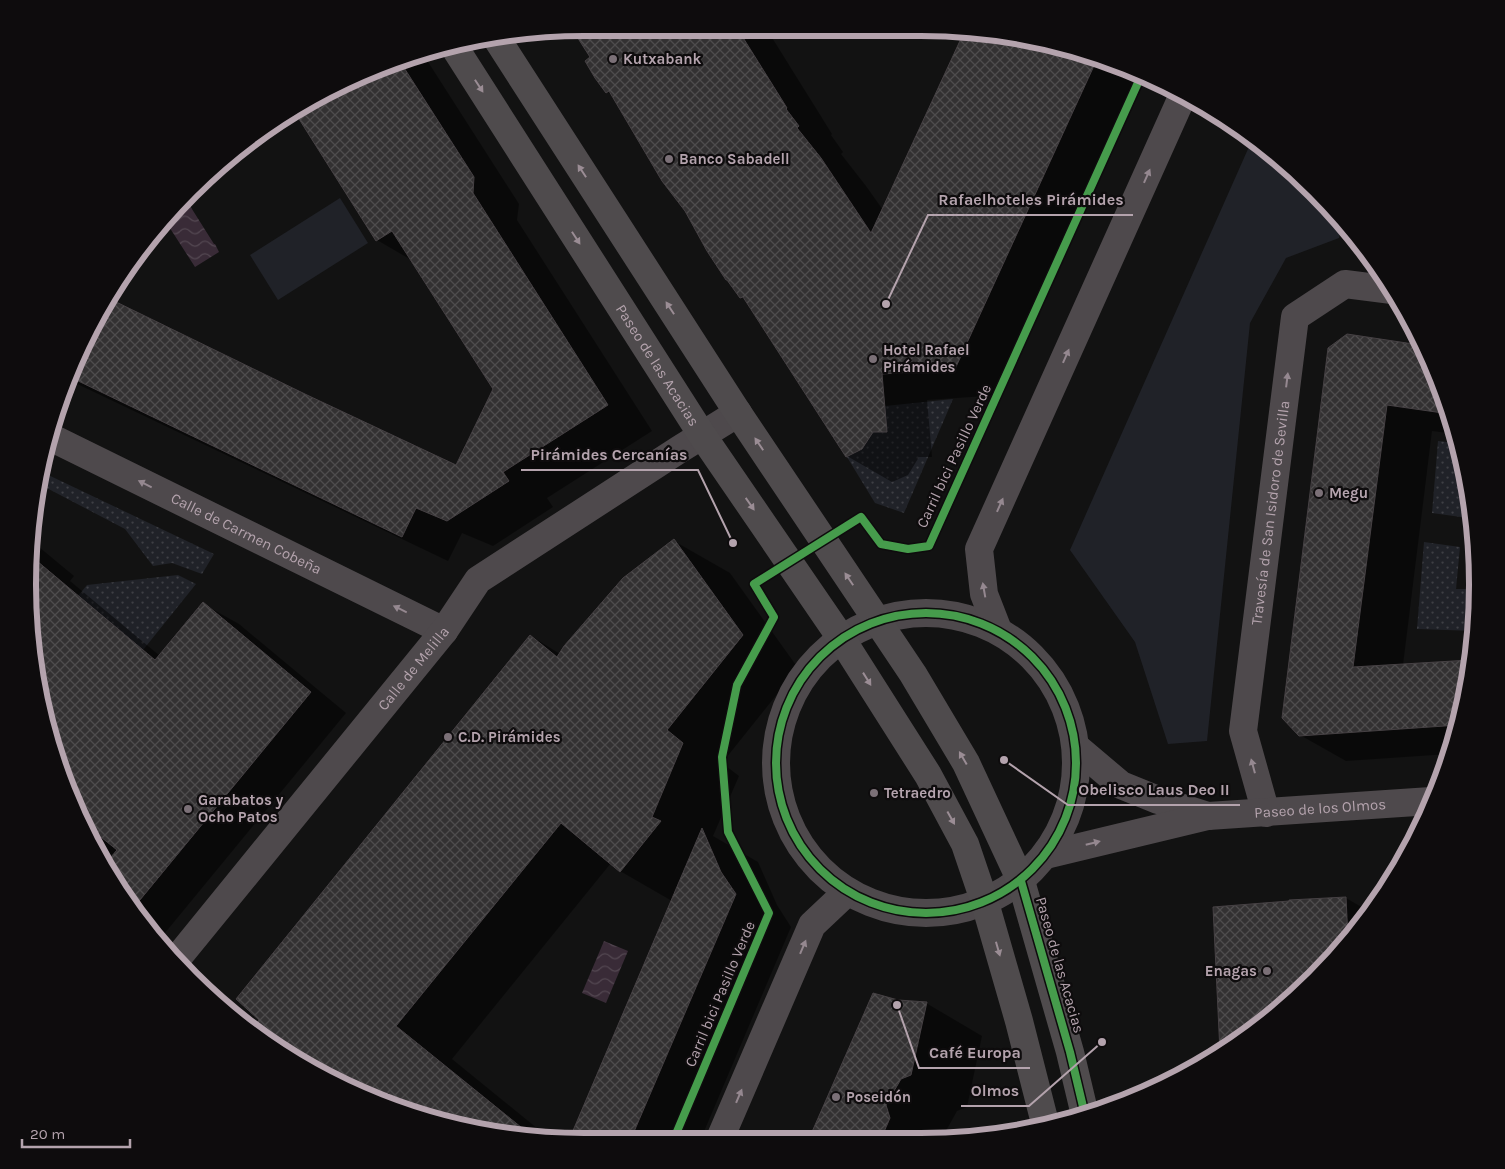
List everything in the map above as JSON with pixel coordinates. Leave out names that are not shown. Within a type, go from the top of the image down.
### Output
[{"type":"main road","name":"Paseo de las Acacias","points":[[500,43],[738,413],[913,674],[966,763],[1021,881],[1070,1052],[1083,1108]]},
{"type":"main road","name":"Paseo de las Acacias","points":[[457,52],[702,435],[841,638],[928,775],[965,844],[985,903],[1019,1021],[1044,1118]]},
{"type":"street","points":[[998,630],[984,594],[980,549],[1180,102]]},
{"type":"street","name":"Travesía de San Isidoro de Sevilla","points":[[1266,813],[1243,731],[1295,317],[1345,284],[1381,289]]},
{"type":"street","name":"Calle de Melilla","points":[[180,955],[444,631],[478,580],[738,413]]},
{"type":"street","name":"Calle de Carmen Cobeña","points":[[56,440],[444,631]]},
{"type":"street","points":[[922,612],[961,616],[998,630],[1028,651],[1052,679],[1068,711],[1076,747],[1075,789],[1046,855],[1021,881],[985,903],[938,914],[891,911],[847,892],[797,842],[777,788],[778,731],[801,678],[841,638],[876,620],[922,612]]},
{"type":"street","name":"Paseo de los Olmos","points":[[1076,747],[1121,784],[1158,800],[1208,816]]},
{"type":"street","name":"Paseo de los Olmos","points":[[1046,855],[1208,816],[1424,802]]},
{"type":"street","points":[[723,1133],[812,925],[847,892]]},
{"type":"shaded area","points":[[1249,146],[1282,172],[1340,232],[1339,238],[1286,258],[1250,323],[1207,741],[1168,744],[1135,642],[1070,550]]},
{"type":"shaded area","points":[[340,198],[368,243],[278,300],[250,255]]},
{"type":"shaded area","points":[[953,399],[904,513],[875,503],[847,457],[853,450],[862,449],[866,444],[865,438],[855,431],[887,432],[885,406]]},
{"type":"shaded area","points":[[1438,441],[1450,442],[1465,518],[1432,513]]},
{"type":"shaded area","points":[[48,475],[214,554],[202,574],[172,563],[153,566],[125,529],[45,487]]},
{"type":"shaded area","points":[[1424,542],[1460,547],[1456,589],[1469,589],[1467,631],[1417,629]]},
{"type":"shaded area","points":[[178,575],[196,584],[143,650],[78,596],[87,585]]},
{"type":"water","points":[[189,205],[219,252],[195,267],[169,227]]},
{"type":"water","points":[[604,941],[628,951],[606,1003],[582,993]]},
{"type":"building","points":[[577,36],[742,36],[786,109],[799,126],[797,128],[821,158],[871,233],[961,38],[1027,47],[1095,64],[955,369],[882,374],[887,432],[873,432],[862,449],[846,457],[743,297],[740,298],[707,251],[685,211],[662,181],[609,91],[606,93],[595,78],[585,61],[590,57]]},
{"type":"building","points":[[403,67],[474,177],[473,193],[608,405],[503,472],[509,481],[447,521],[416,508],[402,537],[76,380],[93,342],[115,302],[456,465],[493,389],[392,231],[376,241],[298,118],[342,93]]},
{"type":"building","points":[[1347,334],[1413,344],[1440,408],[1441,413],[1387,405],[1353,667],[1463,660],[1450,726],[1299,736],[1282,718],[1328,348]]},
{"type":"building","points":[[674,539],[743,635],[667,730],[683,743],[652,817],[661,821],[620,872],[561,823],[396,1026],[524,1129],[443,1114],[398,1100],[388,1092],[385,1095],[375,1091],[310,1059],[257,1023],[259,1020],[236,999],[530,635],[557,657],[564,646],[623,578]]},
{"type":"building","points":[[37,561],[155,660],[203,602],[311,692],[138,902],[110,858],[117,850],[96,833],[93,827],[65,761],[55,726],[41,656],[37,620]]},
{"type":"building","points":[[702,828],[721,872],[736,894],[633,1133],[572,1133]]},
{"type":"building","name":"Enagas","points":[[1346,897],[1347,928],[1333,946],[1282,997],[1220,1043],[1213,907]]},
{"type":"building","points":[[873,993],[898,1000],[927,1002],[911,1075],[901,1079],[886,1105],[890,1118],[883,1133],[812,1133]]},
{"type":"cycle path","name":"Carril bici Pasillo Verde","points":[[676,1133],[769,913],[728,832],[722,757],[737,685],[774,617],[754,584],[861,517],[881,544],[908,549],[929,546],[1138,82]]},
{"type":"cycle path","points":[[926,613],[955,616],[983,625],[1009,638],[1032,657],[1051,680],[1064,706],[1073,734],[1076,763],[1073,792],[1064,820],[1051,846],[1032,869],[1009,888],[983,901],[955,910],[926,913],[897,910],[869,901],[843,888],[820,869],[801,846],[788,820],[779,792],[776,763],[779,734],[788,706],[801,680],[820,657],[843,638],[869,625],[897,616],[926,613]]},
{"type":"cycle path","points":[[1021,881],[1070,1052],[1083,1108]]},
{"type":"place","name":"Kutxabank","points":[[613,59]]},
{"type":"place","name":"Banco Sabadell","points":[[669,159]]},
{"type":"place","name":"Rafaelhoteles Pirámides","points":[[886,304]]},
{"type":"place","name":"Hotel Rafael Pirámides","points":[[873,359]]},
{"type":"place","name":"Megu","points":[[1319,493]]},
{"type":"place","name":"Pirámides Cercanías","points":[[733,543]]},
{"type":"place","name":"C.D. Pirámides","points":[[448,737]]},
{"type":"place","name":"Obelisco Laus Deo II","points":[[1004,760]]},
{"type":"place","name":"Tetraedro","points":[[874,793]]},
{"type":"place","name":"Garabatos y Ocho Patos","points":[[188,809]]},
{"type":"place","name":"Enagas","points":[[1267,971]]},
{"type":"place","name":"Café Europa","points":[[897,1005]]},
{"type":"place","name":"Olmos","points":[[1102,1042]]},
{"type":"place","name":"Poseidón","points":[[836,1097]]}]
